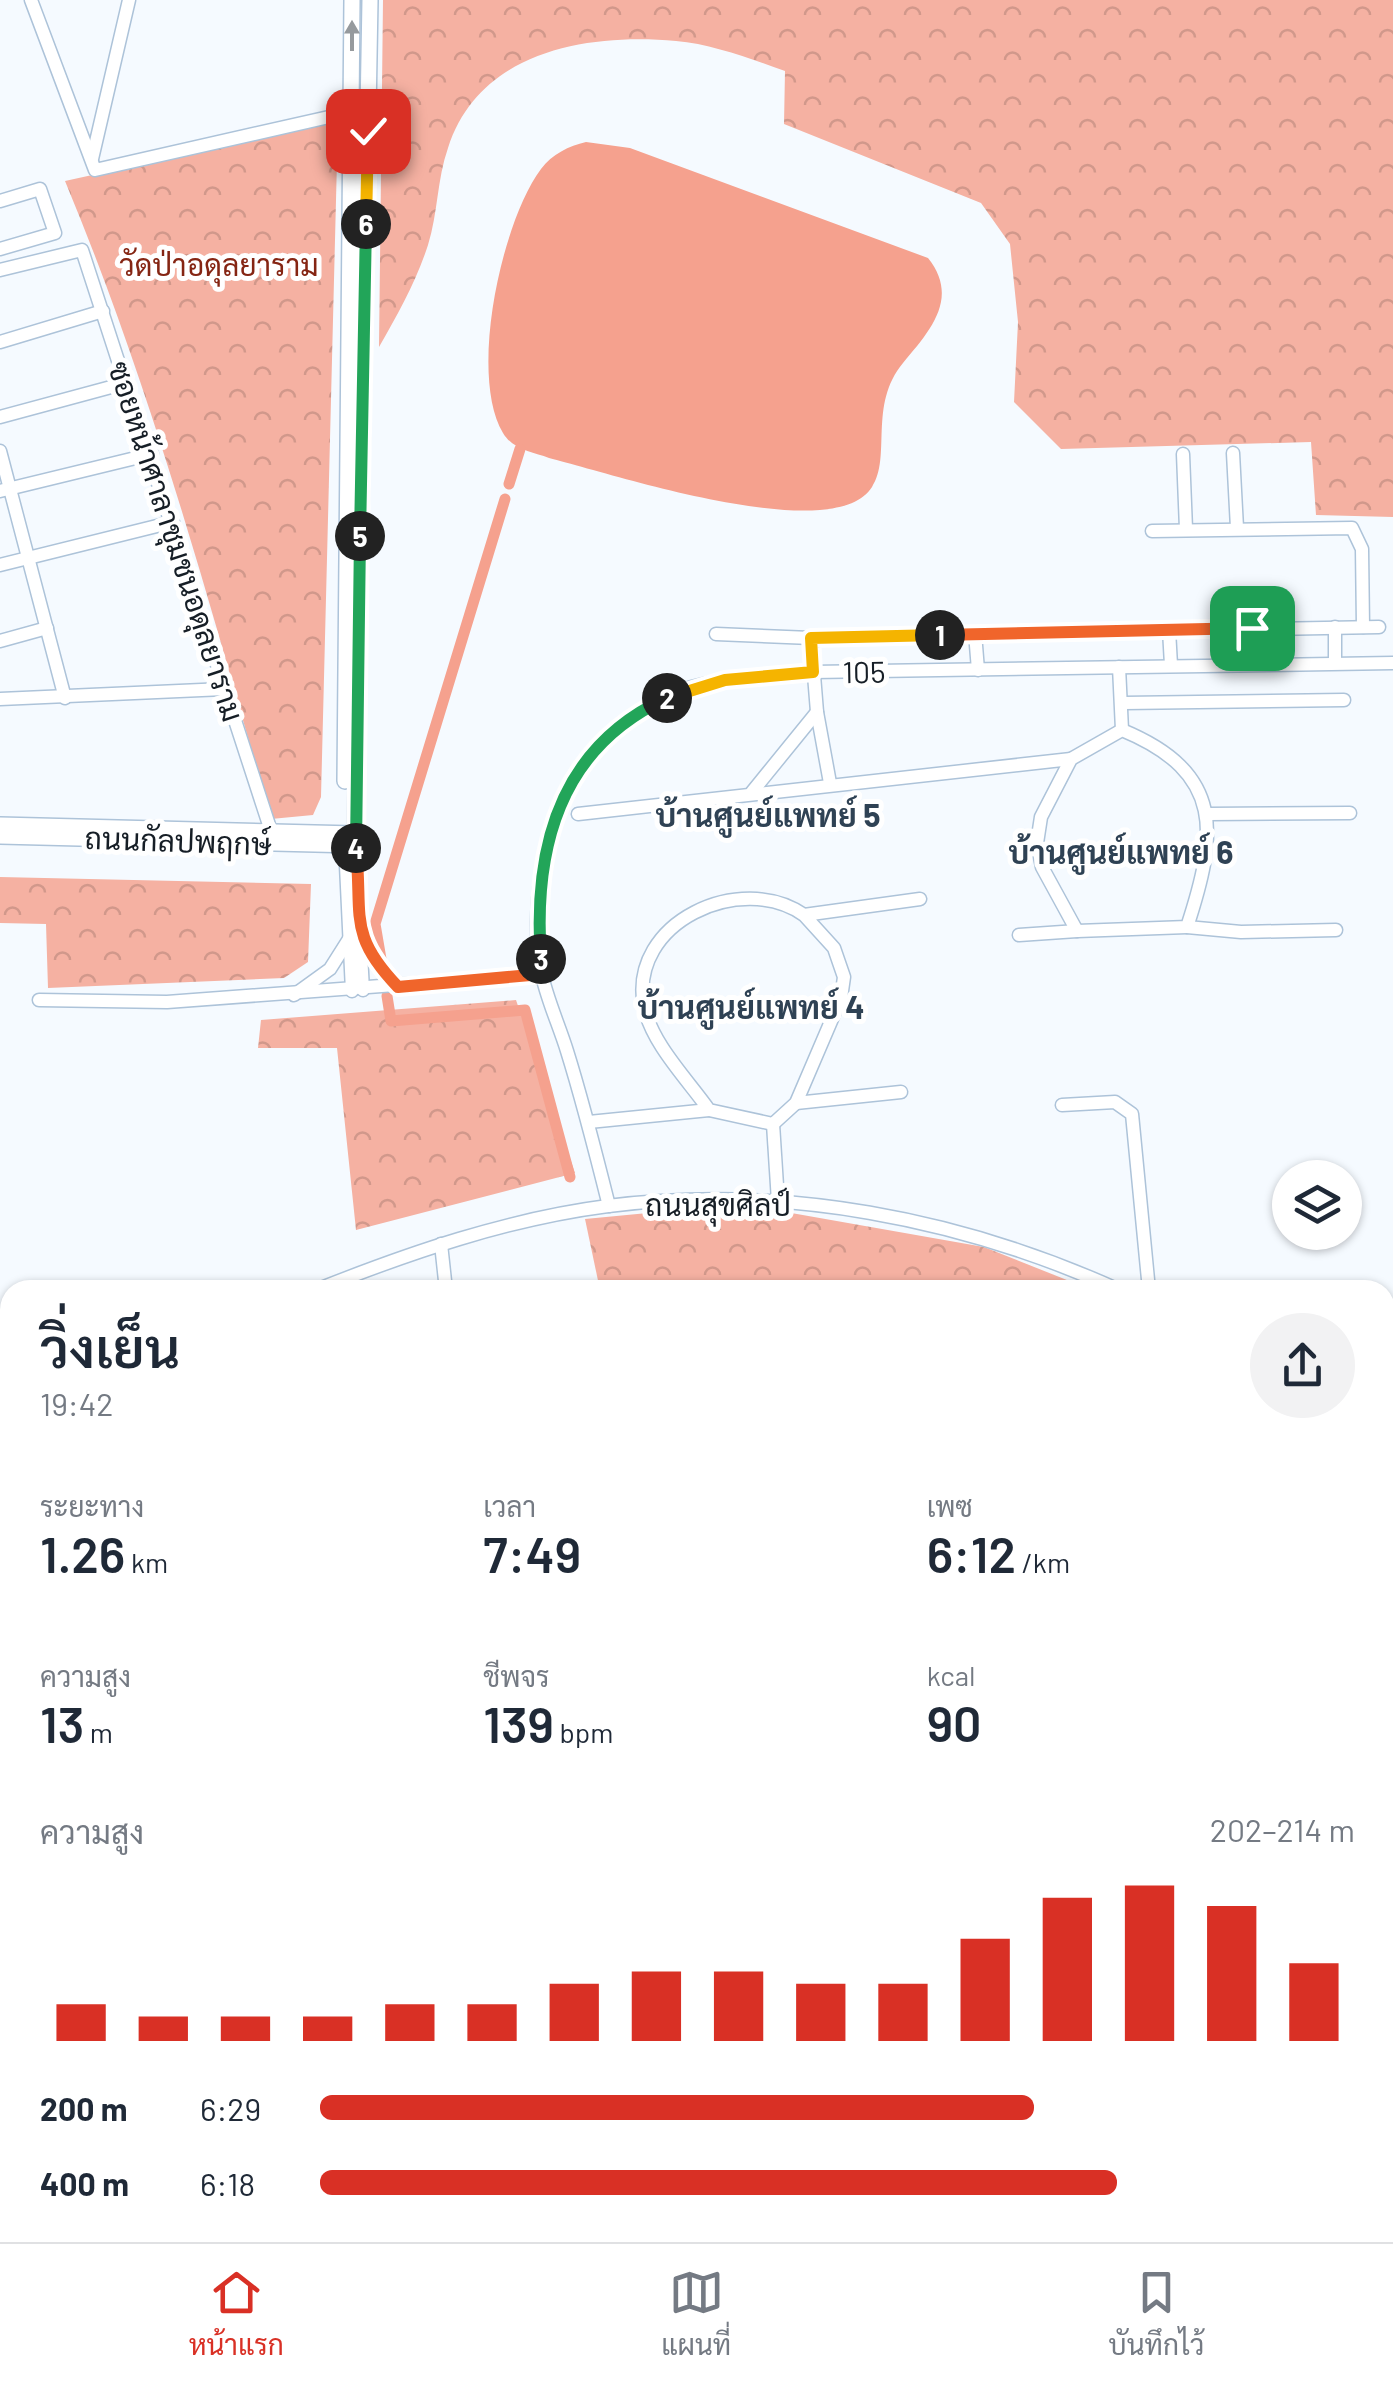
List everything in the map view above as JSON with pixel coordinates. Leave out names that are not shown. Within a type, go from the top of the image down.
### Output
[{"type":"main road","points":[[352,0],[351,112],[357,261]]},
{"type":"main road","points":[[350,839],[357,261],[370,0]]},
{"type":"main road","name":"ถนนกัลปพฤกษ์","points":[[0,824],[271,832],[350,839]]},
{"type":"main road","name":"ถนนกัลปพฤกษ์","points":[[0,836],[350,839]]},
{"type":"street","points":[[31,0],[95,170],[351,112]]},
{"type":"street","points":[[91,162],[130,0]]},
{"type":"street","points":[[0,200],[40,189],[55,233],[0,248]]},
{"type":"street","name":"ซอยหน้าศาลาชุมชนอดุลยาราม","points":[[0,270],[82,250],[152,454],[271,832]]},
{"type":"street","points":[[0,342],[103,311]]},
{"type":"street","points":[[0,418],[126,383]]},
{"type":"street","points":[[0,451],[5,490],[29,558],[65,698]]},
{"type":"street","points":[[5,490],[152,454]]},
{"type":"street","points":[[1183,454],[1186,529]]},
{"type":"street","points":[[1233,454],[1237,528]]},
{"type":"street","points":[[0,566],[174,522]]},
{"type":"street","points":[[1152,531],[1344,526],[1357,532],[1362,548],[1364,627]]},
{"type":"street","points":[[1335,627],[1335,663]]},
{"type":"street","points":[[716,634],[811,638],[1379,627]]},
{"type":"street","points":[[0,641],[48,628]]},
{"type":"street","points":[[1169,630],[1170,666]]},
{"type":"street","points":[[975,634],[978,670]]},
{"type":"street","points":[[811,638],[817,712],[830,783]]},
{"type":"street","name":"105","points":[[609,1206],[589,1122],[542,974],[537,894],[544,852],[568,791],[596,750],[636,717],[689,688],[725,680],[813,672],[1393,663]]},
{"type":"street","points":[[1119,666],[1124,703],[1122,730]]},
{"type":"street","points":[[0,699],[224,690]]},
{"type":"street","points":[[1124,703],[1344,700]]},
{"type":"street","points":[[752,792],[817,712]]},
{"type":"street","points":[[578,814],[1072,759],[1122,730]]},
{"type":"street","points":[[1122,730],[1177,762],[1200,790],[1209,814],[1208,856],[1187,927]]},
{"type":"street","points":[[1072,759],[1040,817],[1038,843],[1042,867],[1077,930]]},
{"type":"street","points":[[1209,814],[1350,814]]},
{"type":"street","points":[[350,839],[357,990]]},
{"type":"street","points":[[709,1110],[648,1022],[643,978],[653,946],[664,931],[718,901],[748,899],[788,905],[804,915],[834,948],[844,977],[841,998],[796,1102],[773,1124]]},
{"type":"street","points":[[804,915],[920,899]]},
{"type":"street","points":[[1019,935],[1187,927],[1242,932],[1336,930]]},
{"type":"street","points":[[356,936],[398,987]]},
{"type":"street","points":[[293,996],[330,969],[356,936]]},
{"type":"street","points":[[39,1000],[167,1002],[293,996],[542,974]]},
{"type":"street","points":[[796,1102],[901,1092]]},
{"type":"street","points":[[1062,1105],[1115,1102],[1132,1114],[1148,1280]]},
{"type":"street","points":[[589,1122],[709,1110],[773,1124]]},
{"type":"street","points":[[773,1124],[778,1200]]},
{"type":"street","name":"ถนนสุขศิลป์","points":[[343,1280],[441,1244],[609,1206],[778,1200],[864,1210],[986,1238],[1093,1280]]},
{"type":"street","points":[[441,1244],[445,1280]]},
{"type":"green space","points":[[383,0],[1393,0],[1393,517],[1316,515],[1311,442],[1061,449],[1014,402],[1018,322],[1010,244],[981,203],[784,124],[785,71],[690,43],[642,39],[573,46],[510,69],[484,89],[463,115],[448,148],[428,245],[379,347]]},
{"type":"green space","name":"วัดป่าอดุลยาราม","points":[[338,121],[321,797],[313,815],[271,819],[152,417],[65,181]]},
{"type":"green space","points":[[0,877],[311,884],[308,962],[284,978],[48,988],[46,924],[0,923]]},
{"type":"green space","points":[[516,1000],[575,1173],[356,1230],[337,1048],[258,1048],[261,1020]]},
{"type":"green space","points":[[700,1208],[780,1211],[984,1247],[1067,1280],[598,1280],[585,1219]]},
{"type":"shaded area","points":[[586,142],[630,148],[928,258],[941,287],[938,314],[892,379],[883,413],[878,475],[872,487],[850,504],[814,510],[769,509],[668,490],[530,452],[507,439],[493,407],[489,374],[489,337],[503,260],[514,224],[541,169],[561,151]]},
{"type":"waterway","points":[[509,484],[520,449]]},
{"type":"waterway","points":[[382,965],[375,924],[505,499]]},
{"type":"waterway","points":[[387,996],[391,1021],[525,1010],[570,1177]]},
{"type":"district","name":"บ้านศูนย์แพทย์ 5","points":[[768,814]]},
{"type":"district","name":"บ้านศูนย์แพทย์ 6","points":[[1121,851]]},
{"type":"district","name":"บ้านศูนย์แพทย์ 4","points":[[751,1006]]},
{"type":"route","points":[[368,131],[355,834],[361,936],[377,967],[398,987],[542,974],[537,894],[541,865],[547,838],[568,791],[596,750],[616,732],[660,701],[689,688],[725,680],[813,672],[811,638],[1252,628]]}]
